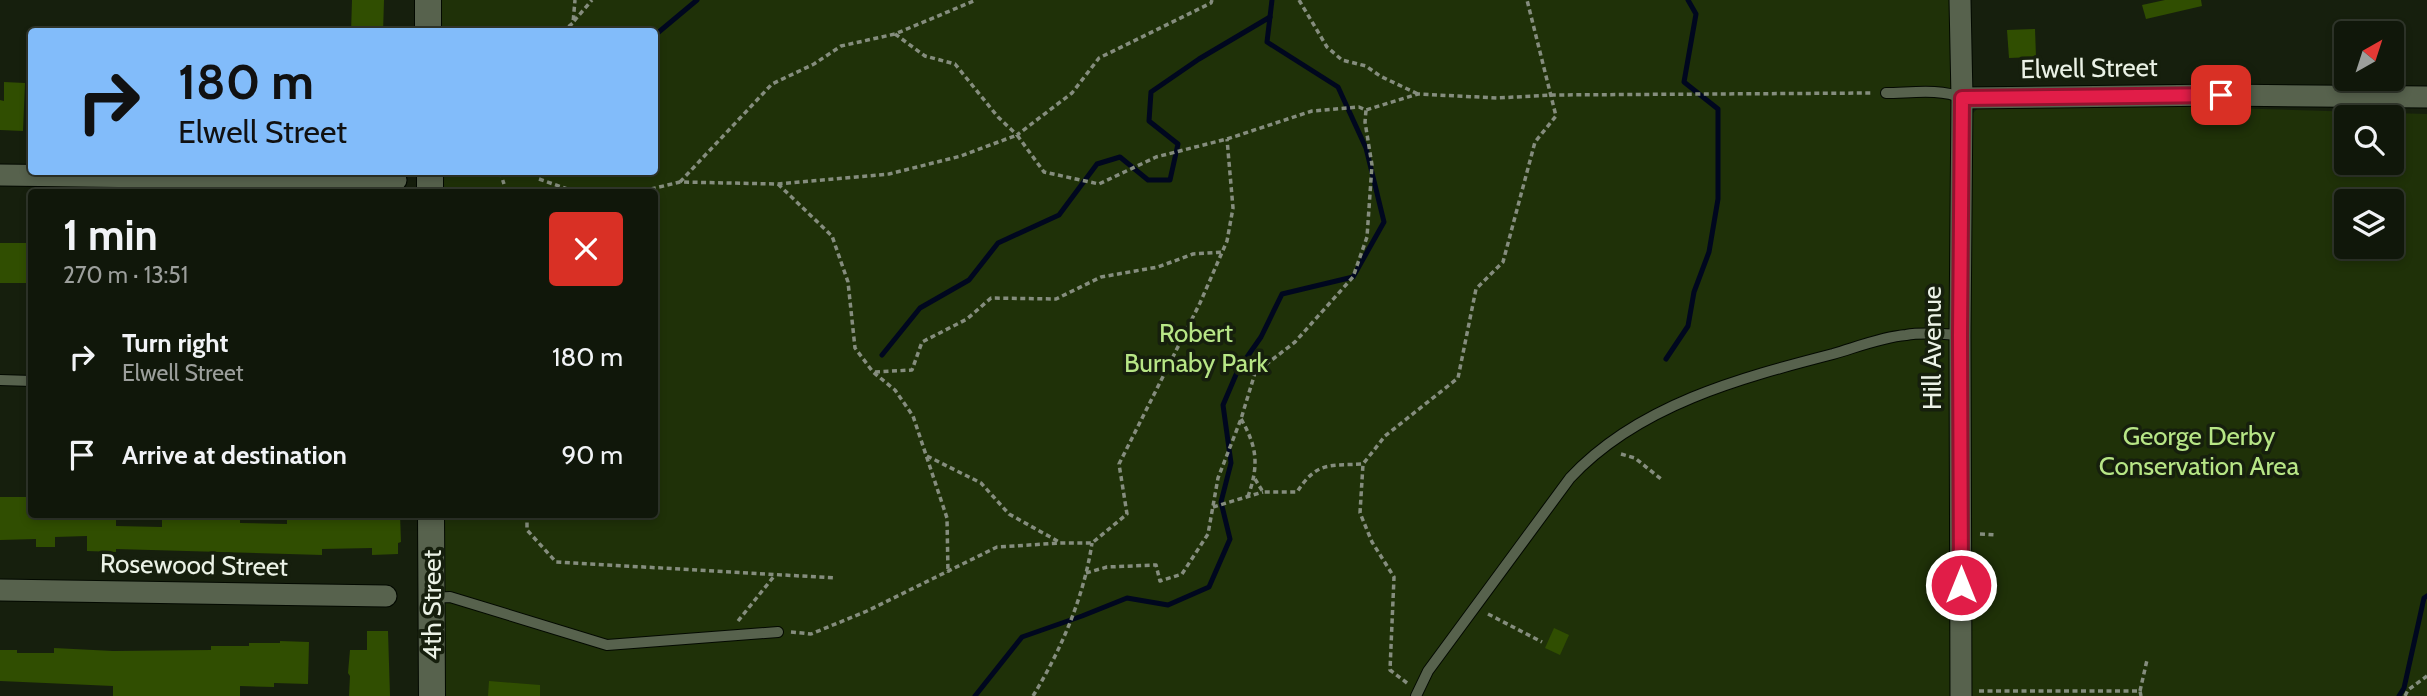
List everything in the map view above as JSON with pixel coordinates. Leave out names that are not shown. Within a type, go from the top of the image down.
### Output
[{"type":"street","points":[[428,0],[428,28]]},
{"type":"street","name":"Hill Avenue","points":[[1960,0],[1961,693]]},
{"type":"street","name":"Elwell Street","points":[[1962,98],[2221,95],[2427,97]]},
{"type":"street","points":[[0,175],[396,180]]},
{"type":"street","name":"4th Street","points":[[431,518],[432,696]]},
{"type":"street","name":"Rosewood Street","points":[[0,590],[386,596]]},
{"type":"lane","points":[[1886,93],[1935,93],[1962,98]]},
{"type":"lane","points":[[1417,693],[1428,671],[1570,478],[1602,447],[1660,411],[1770,370],[1905,335],[1960,335]]},
{"type":"lane","points":[[0,380],[28,381]]},
{"type":"lane","points":[[431,598],[450,597],[607,645],[778,632]]},
{"type":"path","points":[[573,23],[575,0]]},
{"type":"path","points":[[567,28],[592,0]]},
{"type":"path","points":[[680,182],[772,83],[814,64],[841,46],[895,34],[976,0]]},
{"type":"path","points":[[651,189],[680,182],[778,184],[889,174],[961,156],[1017,135],[1072,93],[1099,58],[1211,3],[1212,0]]},
{"type":"path","points":[[1299,0],[1327,47],[1342,60],[1366,66],[1380,76],[1418,94]]},
{"type":"path","points":[[1417,693],[1390,670],[1394,577],[1372,542],[1360,513],[1363,464],[1385,436],[1458,378],[1475,289],[1503,262],[1535,142],[1556,116],[1527,0]]},
{"type":"path","points":[[895,34],[925,56],[955,64],[998,117],[1017,135],[1044,172],[1098,184],[1156,157],[1227,139],[1312,111],[1359,107],[1366,110],[1418,94],[1497,98],[1552,95],[1886,93]]},
{"type":"path","points":[[1086,573],[1107,567],[1156,565],[1160,581],[1182,574],[1208,534],[1219,478],[1255,373],[1295,342],[1353,277],[1367,237],[1372,165],[1365,122],[1366,110]]},
{"type":"path","points":[[778,632],[811,634],[867,611],[997,547],[1092,543],[1128,514],[1119,464],[1224,252],[1233,208],[1227,139]]},
{"type":"path","points":[[501,175],[503,184]]},
{"type":"path","points":[[539,179],[567,189]]},
{"type":"path","points":[[778,184],[832,236],[848,282],[855,348],[873,372],[895,390],[913,416],[947,518],[948,573]]},
{"type":"path","points":[[873,372],[912,370],[922,342],[967,319],[991,298],[1056,299],[1101,277],[1158,267],[1194,254],[1224,252]]},
{"type":"path","points":[[1241,419],[1254,442],[1255,479],[1247,499]]},
{"type":"path","points":[[1602,447],[1635,458],[1661,479]]},
{"type":"path","points":[[927,456],[981,483],[1009,514],[1061,543]]},
{"type":"path","points":[[1214,507],[1263,492],[1297,492],[1308,475],[1323,467],[1363,464]]},
{"type":"path","points":[[1255,479],[1263,492]]},
{"type":"path","points":[[527,518],[527,530],[556,562],[836,578]]},
{"type":"path","points":[[1033,696],[1046,674],[1070,619],[1086,573],[1092,543]]},
{"type":"path","points":[[726,636],[775,575]]},
{"type":"path","points":[[1476,608],[1542,642]]},
{"type":"path","points":[[1961,693],[2141,694],[2147,660]]},
{"type":"path","points":[[2404,696],[2407,690],[2427,676]]},
{"type":"green space","name":"Robert Burnaby Park","points":[[439,0],[1953,0],[1950,696],[444,696],[443,518],[658,518],[658,189],[441,189],[440,175],[658,175],[658,28],[439,28]]},
{"type":"green space","name":"George Derby Conservation Area","points":[[1998,101],[2334,111],[2334,175],[2404,175],[2404,113],[2427,114],[2427,696],[1968,696],[1971,115],[1978,108]]},
{"type":"building","points":[[352,0],[384,0],[383,28],[351,28]]},
{"type":"building","points":[[2165,0],[2201,0],[2202,6],[2146,19],[2142,5]]},
{"type":"building","points":[[2035,29],[2036,57],[2009,58],[2007,30]]},
{"type":"building","points":[[4,82],[25,83],[23,131],[0,130],[0,100],[4,101]]},
{"type":"building","points":[[0,243],[28,243],[28,283],[0,283]]},
{"type":"building","points":[[0,497],[28,497],[28,518],[116,518],[116,526],[162,527],[162,520],[240,520],[240,523],[287,524],[287,518],[400,518],[401,542],[398,543],[398,554],[372,555],[372,548],[322,549],[322,555],[116,549],[116,552],[87,551],[87,536],[55,537],[55,547],[36,547],[36,539],[0,540]]},
{"type":"building","points":[[1554,628],[1569,635],[1560,655],[1545,648]]},
{"type":"building","points":[[367,631],[388,631],[390,696],[349,696],[350,650],[367,650]]},
{"type":"building","points":[[309,642],[308,684],[240,686],[240,696],[113,696],[113,686],[0,681],[0,650],[54,653],[54,648],[113,651],[211,650],[211,646],[249,646],[249,643]]},
{"type":"building","points":[[489,681],[540,685],[540,696],[488,696]]},
{"type":"waterway","points":[[658,33],[697,0]]},
{"type":"waterway","points":[[975,696],[1022,637],[1127,598],[1168,605],[1209,587],[1230,539],[1221,502],[1231,463],[1223,405],[1238,370],[1261,337],[1282,294],[1353,277],[1384,222],[1366,148],[1338,87],[1267,42],[1272,0]]},
{"type":"waterway","points":[[1666,359],[1688,326],[1694,292],[1709,252],[1718,199],[1718,109],[1684,82],[1696,14],[1688,0]]},
{"type":"waterway","points":[[882,355],[920,308],[969,280],[998,243],[1059,215],[1097,164],[1120,157],[1148,180],[1170,180],[1178,144],[1149,121],[1151,92],[1199,59],[1270,17]]},
{"type":"waterway","points":[[2399,696],[2404,688],[2424,598],[2427,596]]},
{"type":"route","points":[[1961,585],[1962,98],[2221,95]]}]
